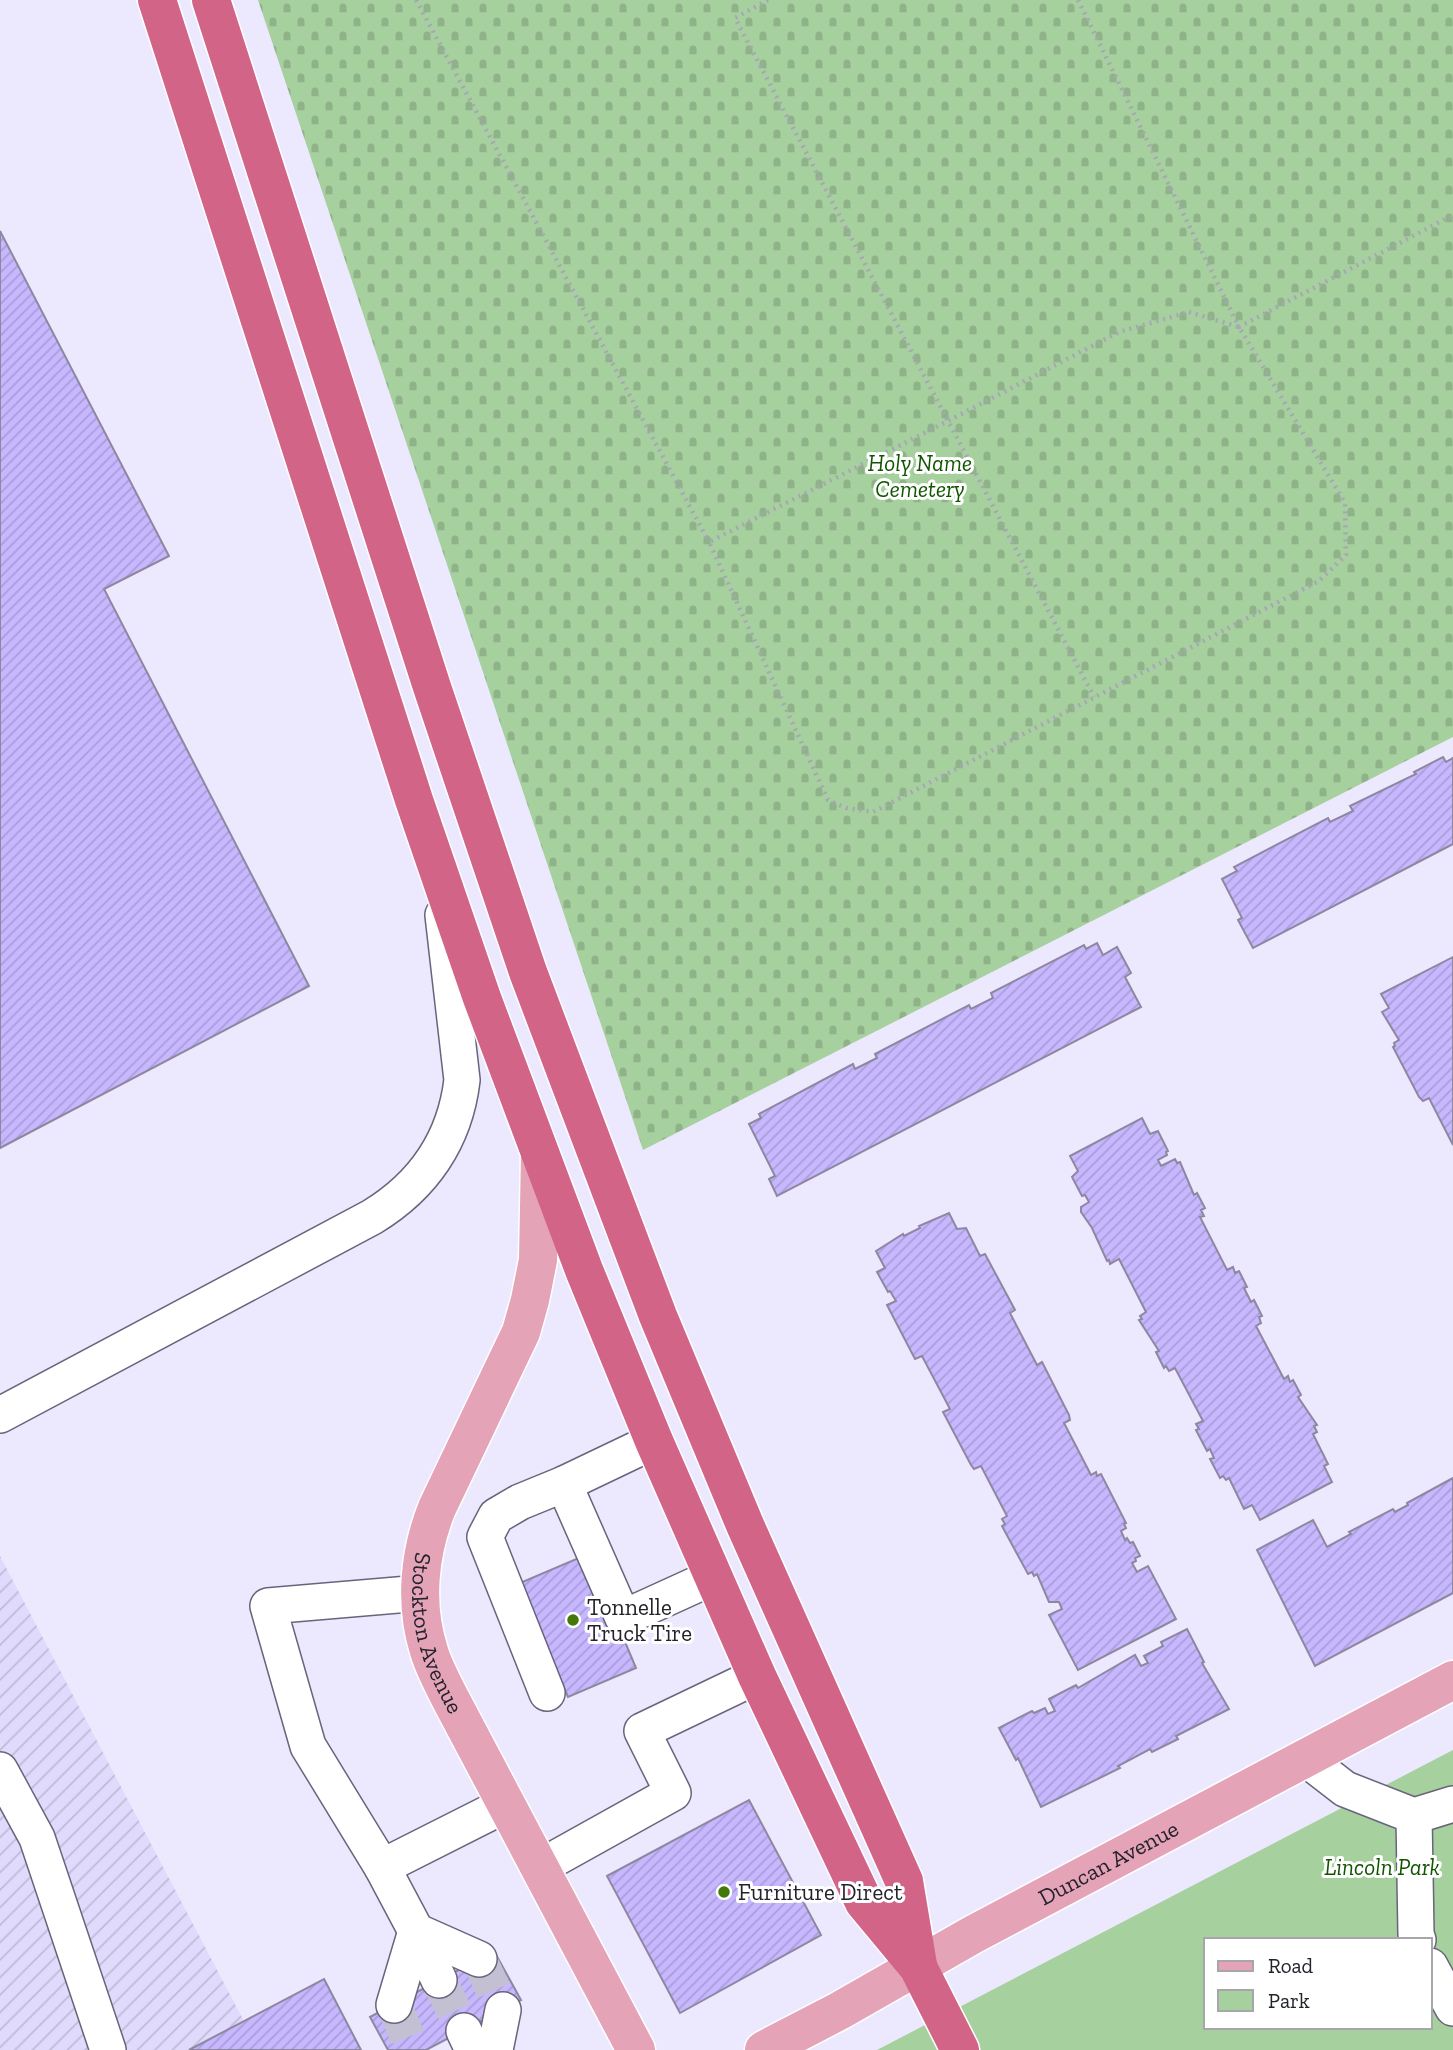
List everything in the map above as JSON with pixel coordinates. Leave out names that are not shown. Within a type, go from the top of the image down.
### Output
[{"type":"highway","points":[[157,0],[387,720],[482,998],[584,1270],[713,1577],[864,1902],[918,1967],[960,2050]]},
{"type":"highway","points":[[211,0],[432,687],[532,984],[672,1351],[745,1525],[904,1881],[918,1967]]},
{"type":"main road","name":"Stockton Avenue","points":[[540,1153],[540,1241],[533,1290],[521,1332],[432,1521],[422,1556],[424,1632],[434,1666],[636,2050]]},
{"type":"main road","name":"Duncan Avenue","points":[[764,2050],[986,1927],[1453,1680]]},
{"type":"street","points":[[0,1415],[387,1208],[414,1186],[434,1161],[460,1103],[462,1066],[436,861]]},
{"type":"street","points":[[547,1693],[485,1537],[496,1516],[520,1502],[654,1441]]},
{"type":"street","points":[[564,1483],[623,1618],[713,1577]]},
{"type":"street","points":[[421,1593],[268,1606],[307,1746],[382,1867],[439,1980]]},
{"type":"street","points":[[540,1867],[673,1793],[642,1731],[757,1676]]},
{"type":"street","points":[[1306,1758],[1345,1789],[1414,1816],[1453,1804]]},
{"type":"street","points":[[0,1770],[37,1838],[108,2050]]},
{"type":"street","points":[[382,1867],[507,1804]]},
{"type":"street","points":[[1414,1816],[1417,1938]]},
{"type":"street","points":[[416,1931],[479,1959]]},
{"type":"street","points":[[394,2005],[416,1931]]},
{"type":"street","points":[[1432,1970],[1453,2008]]},
{"type":"street","points":[[495,2050],[503,2010]]},
{"type":"path","points":[[416,0],[709,542],[828,800],[846,808],[873,812],[1319,581],[1346,555],[1345,503],[1239,327],[1078,0]]},
{"type":"path","points":[[768,0],[735,18],[1094,697]]},
{"type":"path","points":[[709,542],[1119,331],[1189,312],[1239,327],[1453,215]]},
{"type":"shaded area","points":[[0,1556],[259,2050],[0,2050]]},
{"type":"green space","name":"Holy Name Cemetery","points":[[258,0],[1453,0],[1453,737],[643,1150]]},
{"type":"green space","name":"Lincoln Park","points":[[1453,1750],[1453,2050],[877,2050]]},
{"type":"building","points":[[0,231],[169,556],[104,589],[309,986],[0,1148]]},
{"type":"building","points":[[1443,757],[1446,762],[1453,758],[1453,844],[1253,948],[1238,920],[1242,918],[1222,879],[1237,871],[1234,867],[1328,818],[1330,822],[1353,811],[1350,806],[1416,774],[1414,772]]},
{"type":"building","points":[[1097,943],[1103,955],[1117,947],[1131,973],[1125,977],[1141,1007],[777,1196],[769,1179],[775,1176],[749,1124],[761,1118],[759,1114],[853,1064],[855,1069],[877,1058],[875,1054],[969,1005],[971,1009],[993,998],[991,993],[1084,945],[1086,949]]},
{"type":"building","points":[[1453,957],[1453,1145],[1429,1098],[1423,1101],[1419,1097],[1393,1047],[1399,1040],[1382,1012],[1389,1008],[1381,994]]},
{"type":"building","points":[[1142,1118],[1150,1134],[1158,1131],[1168,1151],[1167,1155],[1158,1160],[1161,1166],[1175,1159],[1177,1163],[1180,1162],[1194,1195],[1197,1193],[1205,1208],[1201,1210],[1204,1216],[1200,1217],[1227,1270],[1233,1267],[1235,1273],[1239,1271],[1251,1302],[1254,1300],[1262,1316],[1259,1317],[1261,1323],[1256,1326],[1284,1379],[1288,1376],[1290,1382],[1293,1380],[1301,1395],[1298,1397],[1317,1425],[1314,1426],[1317,1432],[1313,1434],[1328,1464],[1324,1466],[1332,1482],[1260,1520],[1252,1505],[1244,1509],[1229,1478],[1220,1478],[1210,1459],[1214,1458],[1210,1449],[1207,1451],[1196,1430],[1199,1429],[1196,1424],[1203,1421],[1175,1368],[1169,1371],[1166,1366],[1164,1368],[1156,1352],[1159,1351],[1139,1320],[1146,1312],[1119,1259],[1110,1264],[1109,1260],[1107,1261],[1092,1228],[1081,1212],[1081,1207],[1089,1202],[1085,1195],[1082,1196],[1072,1177],[1078,1171],[1070,1156]]},
{"type":"building","points":[[949,1213],[957,1229],[966,1228],[980,1256],[985,1254],[1015,1310],[1010,1313],[1037,1365],[1042,1362],[1069,1415],[1070,1420],[1064,1423],[1091,1475],[1096,1472],[1097,1476],[1101,1474],[1126,1523],[1126,1528],[1121,1531],[1125,1540],[1127,1538],[1130,1543],[1133,1542],[1140,1556],[1132,1563],[1137,1572],[1148,1566],[1176,1619],[1078,1670],[1049,1615],[1062,1609],[1059,1602],[1049,1602],[1037,1574],[1028,1574],[1002,1526],[1005,1524],[1002,1519],[1007,1516],[981,1466],[974,1469],[971,1465],[943,1412],[950,1409],[922,1356],[915,1359],[887,1305],[896,1301],[877,1272],[885,1268],[876,1251],[903,1234],[904,1236]]},
{"type":"building","points":[[1453,1478],[1453,1593],[1315,1666],[1257,1550],[1313,1520],[1327,1547],[1351,1534],[1349,1532],[1393,1509],[1395,1512]]},
{"type":"building","points":[[588,1554],[636,1668],[568,1697],[520,1583]]},
{"type":"building","points":[[1187,1629],[1204,1662],[1202,1663],[1229,1709],[1176,1736],[1178,1739],[1152,1752],[1150,1749],[1118,1766],[1120,1768],[1041,1807],[1018,1758],[1016,1760],[999,1728],[1032,1711],[1034,1713],[1045,1708],[1048,1714],[1055,1711],[1049,1699],[1076,1685],[1078,1688],[1135,1655],[1141,1666],[1148,1663],[1144,1656],[1163,1646],[1161,1642]]},
{"type":"building","points":[[749,1800],[821,1935],[680,2013],[607,1876]]},
{"type":"building","points":[[494,1951],[521,2000],[426,2050],[388,2050],[370,2017]]},
{"type":"building","points":[[324,1979],[361,2050],[189,2050]]},
{"type":"tunnel","points":[[479,1959],[503,2010]]},
{"type":"tunnel","points":[[439,1980],[464,2031]]},
{"type":"tunnel","points":[[394,2005],[413,2050]]},
{"type":"place","name":"Tonnelle Truck Tire","points":[[573,1620]]},
{"type":"place","name":"Furniture Direct","points":[[724,1892]]}]
